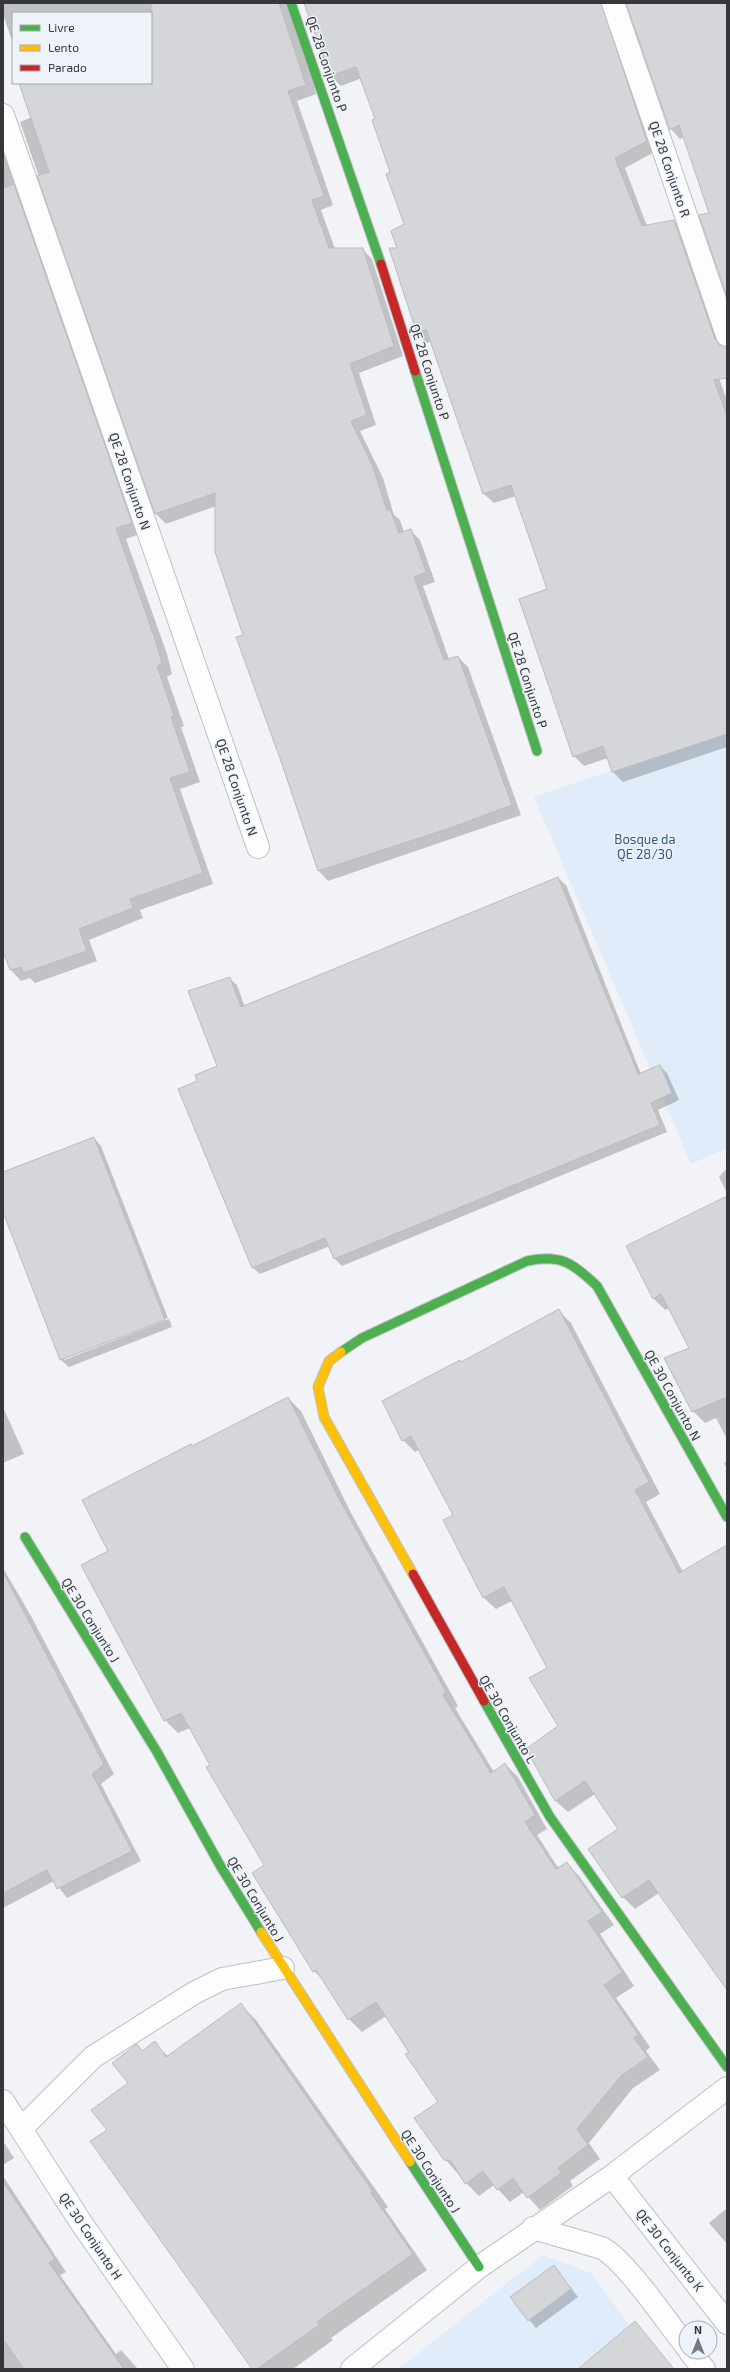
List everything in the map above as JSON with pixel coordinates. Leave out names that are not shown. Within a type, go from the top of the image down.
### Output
[{"type":"street","name":"QE 28 Conjunto P","points":[[291,3],[362,205],[537,751]]},
{"type":"street","name":"QE 28 Conjunto R","points":[[613,3],[727,335]]},
{"type":"street","name":"QE 28 Conjunto N","points":[[3,115],[258,847]]},
{"type":"street","name":"QE 30 Conjunto N","points":[[328,1361],[362,1338],[527,1261],[547,1257],[560,1260],[587,1276],[597,1286],[727,1518]]},
{"type":"street","name":"QE 30 Conjunto L","points":[[328,1361],[318,1387],[324,1417],[501,1733],[550,1817],[727,2067]]},
{"type":"street","name":"QE 30 Conjunto J","points":[[25,1537],[157,1752],[221,1867],[283,1968],[479,2267]]},
{"type":"street","points":[[21,2129],[93,2057],[181,2001],[222,1979],[283,1968]]},
{"type":"street","points":[[352,2369],[479,2267],[612,2176],[727,2088]]},
{"type":"street","name":"QE 30 Conjunto H","points":[[3,2101],[82,2224],[183,2369]]},
{"type":"street","name":"QE 30 Conjunto K","points":[[612,2176],[727,2324]]},
{"type":"street","points":[[534,2228],[602,2248],[610,2252],[678,2336]]},
{"type":"street","points":[[697,2360],[704,2369]]},
{"type":"green space","name":"Bosque da QE 28/30","points":[[727,731],[727,1148],[691,1164],[534,797]]},
{"type":"green space","points":[[543,2255],[591,2273],[661,2369],[398,2369]]},
{"type":"building","points":[[151,3],[279,3],[306,85],[288,91],[324,196],[312,200],[329,248],[363,248],[394,346],[350,364],[367,415],[351,421],[373,467],[387,511],[390,509],[399,533],[411,529],[426,572],[414,577],[444,660],[458,656],[512,805],[450,828],[318,871],[282,764],[236,637],[243,635],[215,552],[215,493],[155,514],[37,176],[49,172],[19,84],[152,84]]},
{"type":"building","points":[[304,3],[601,3],[647,141],[615,158],[642,226],[674,220],[715,339],[719,345],[727,347],[727,378],[714,380],[727,416],[727,734],[612,772],[603,746],[573,757],[519,599],[547,589],[511,485],[483,494],[426,329],[417,334],[389,248],[397,248],[391,231],[404,224],[386,174],[390,172],[372,120],[375,119],[356,67],[330,76]]},
{"type":"building","points":[[626,3],[727,3],[727,297],[699,215],[709,213],[679,125],[670,130]]},
{"type":"building","points":[[14,184],[132,523],[116,528],[156,642],[162,663],[157,666],[174,716],[171,717],[190,772],[170,778],[203,873],[130,899],[133,908],[79,929],[87,951],[23,973],[21,967],[10,970],[3,951],[3,188]]},
{"type":"building","points":[[558,877],[638,1074],[660,1065],[672,1093],[651,1103],[660,1125],[334,1259],[325,1238],[252,1268],[178,1089],[197,1081],[195,1075],[217,1066],[188,991],[230,977],[241,1007]]},
{"type":"building","points":[[94,1137],[165,1320],[60,1360],[3,1212],[3,1172]]},
{"type":"building","points":[[727,1196],[727,1397],[692,1412],[664,1358],[689,1348],[661,1294],[653,1299],[626,1246]]},
{"type":"building","points":[[559,1309],[649,1482],[635,1490],[679,1573],[727,1545],[727,1990],[649,1880],[622,1898],[588,1849],[618,1829],[585,1781],[555,1801],[526,1749],[558,1726],[529,1678],[547,1668],[504,1587],[483,1598],[443,1520],[453,1515],[411,1436],[402,1441],[382,1401],[460,1360],[461,1362]]},
{"type":"building","points":[[288,1397],[338,1497],[446,1692],[443,1695],[491,1773],[505,1763],[535,1815],[525,1822],[556,1869],[567,1862],[602,1912],[588,1921],[622,1972],[604,1985],[638,2034],[634,2038],[648,2057],[621,2076],[577,2129],[588,2145],[558,2168],[561,2173],[527,2198],[513,2178],[497,2190],[483,2171],[465,2184],[451,2161],[444,2160],[414,2118],[438,2102],[405,2054],[409,2052],[376,2002],[348,2020],[316,1970],[313,1972],[252,1873],[264,1865],[206,1767],[210,1765],[181,1713],[164,1721],[81,1565],[108,1551],[82,1500],[191,1444],[192,1446]]},
{"type":"building","points":[[3,1572],[104,1764],[92,1774],[132,1851],[57,1889],[47,1870],[3,1893]]},
{"type":"building","points":[[241,2003],[373,2192],[371,2193],[413,2254],[317,2322],[319,2325],[257,2369],[252,2369],[90,2141],[107,2130],[91,2110],[128,2083],[112,2063],[137,2044],[142,2051],[155,2041],[166,2057]]},
{"type":"building","points":[[3,2182],[55,2259],[49,2263],[124,2369],[24,2369],[3,2339]]},
{"type":"building","points":[[554,2265],[571,2289],[528,2321],[510,2297]]},
{"type":"building","points":[[635,2321],[674,2369],[578,2369]]},
{"type":"traffic: fast","points":[[291,3],[381,264]]},
{"type":"traffic: fast","points":[[415,371],[537,751]]},
{"type":"traffic: fast","points":[[341,1352],[362,1338],[527,1261],[549,1259],[566,1262],[581,1271],[597,1286],[727,1517]]},
{"type":"traffic: fast","points":[[25,1537],[157,1752],[221,1867],[261,1932]]},
{"type":"traffic: fast","points":[[484,1701],[550,1817],[727,2067]]},
{"type":"traffic: fast","points":[[410,2162],[479,2267]]},
{"type":"traffic: slow","points":[[341,1352],[329,1361],[318,1387],[324,1417],[413,1574]]},
{"type":"traffic: slow","points":[[261,1932],[410,2162]]},
{"type":"traffic: jam","points":[[381,264],[415,371]]},
{"type":"traffic: jam","points":[[413,1574],[484,1701]]}]
